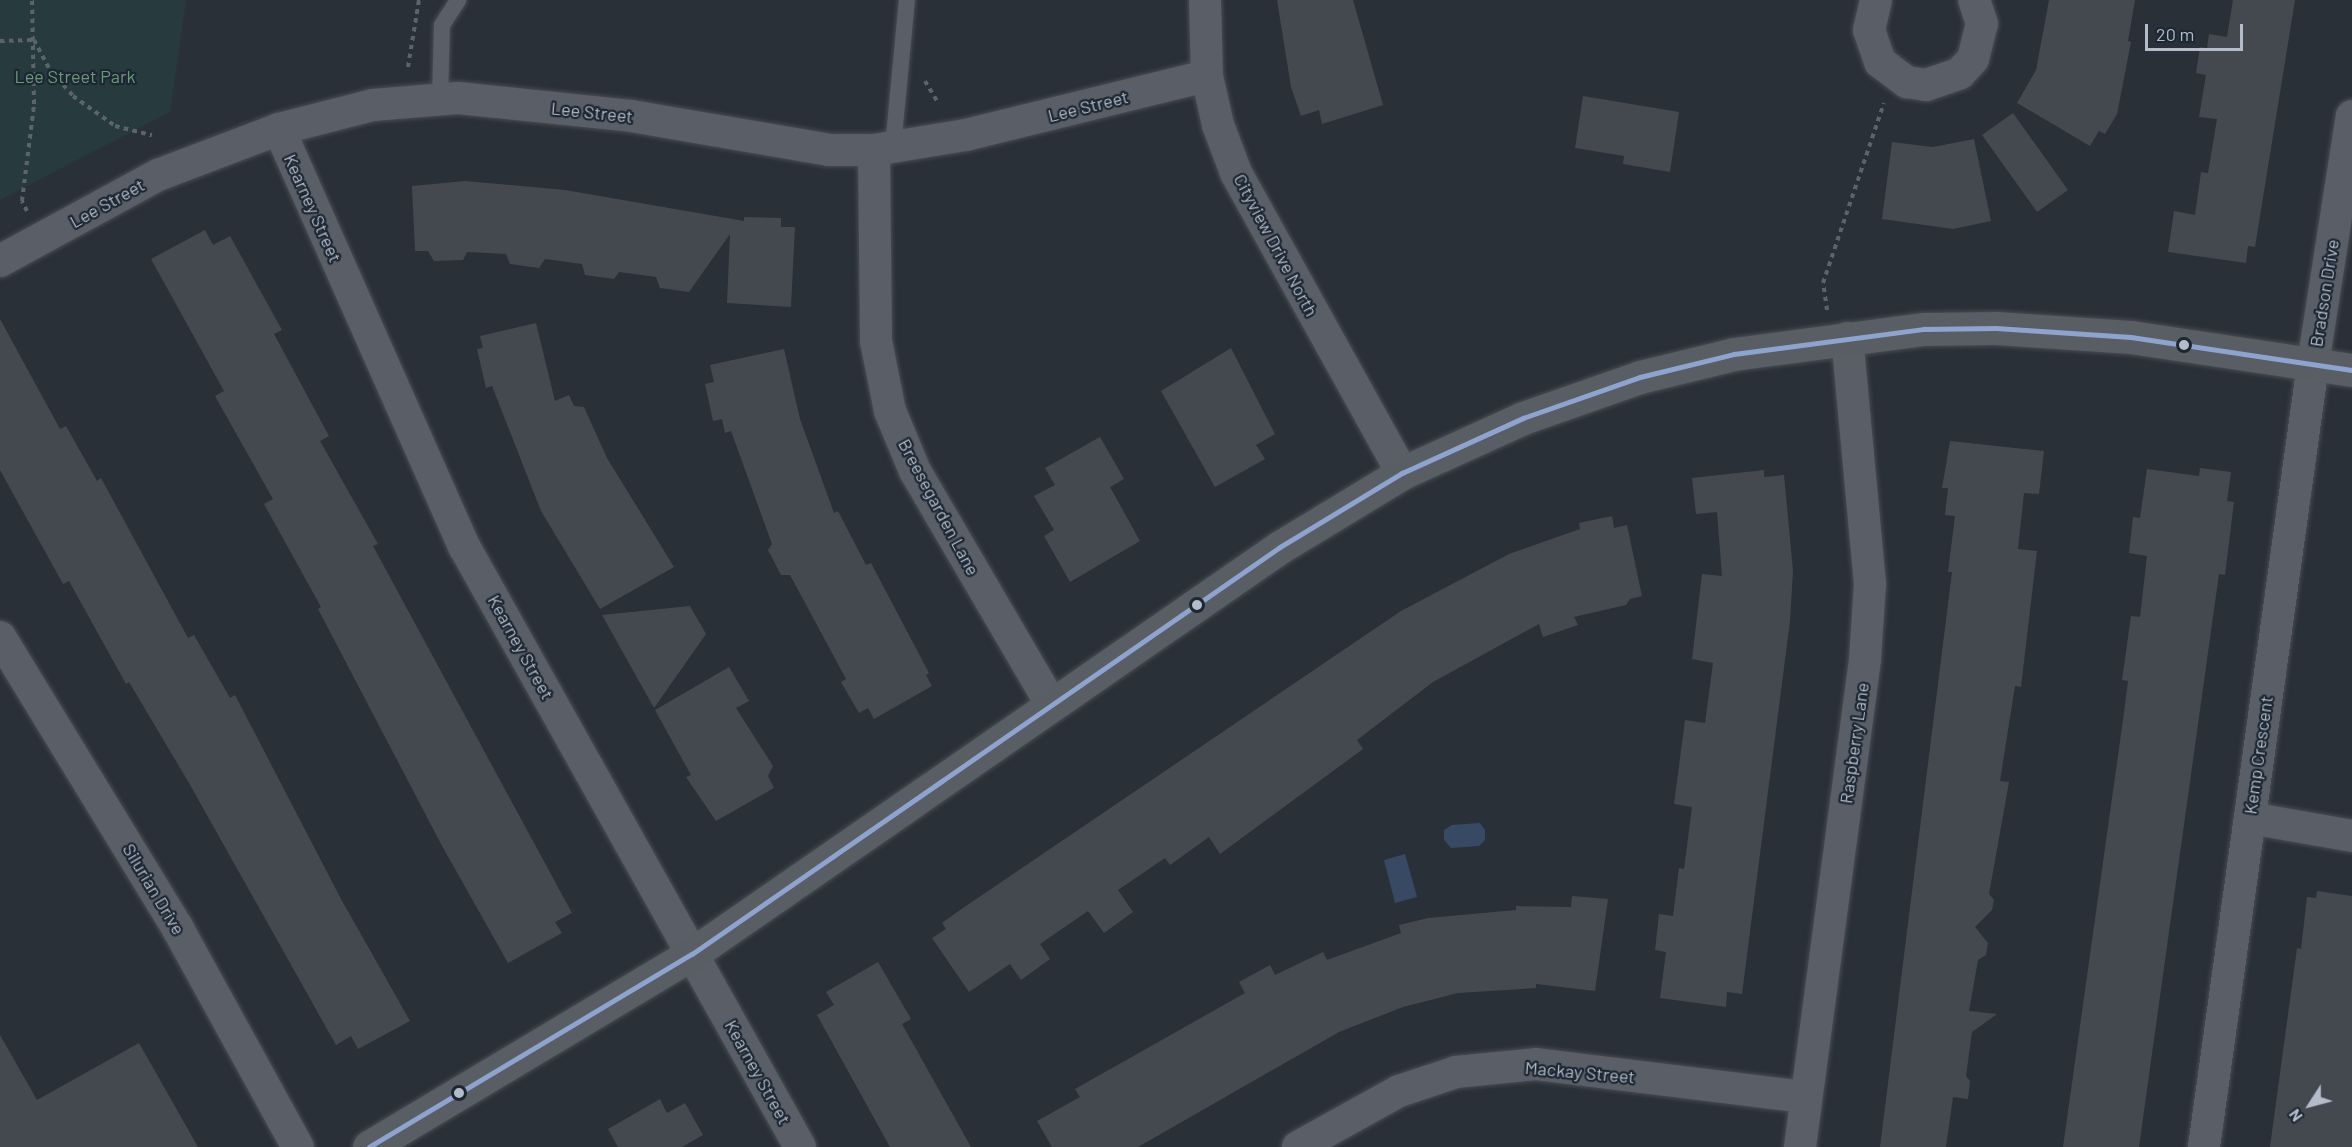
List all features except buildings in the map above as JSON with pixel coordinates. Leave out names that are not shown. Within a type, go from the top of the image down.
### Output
[{"type":"main road","points":[[369,1147],[692,954],[1280,547],[1402,472],[1524,418],[1640,377],[1734,354],[1924,329],[1996,328],[2131,337],[2352,370]]},
{"type":"street","name":"Cityview Drive North","points":[[1205,0],[1207,76],[1218,125],[1236,174],[1402,472]]},
{"type":"street","points":[[1876,0],[1869,30],[1880,62],[1907,82],[1926,84],[1960,73],[1973,59],[1982,24],[1974,0]]},
{"type":"street","name":"Lee Street","points":[[0,261],[158,175],[279,129],[373,105],[440,100],[631,116],[829,150],[883,148],[966,135],[1207,76]]},
{"type":"street","name":"Bradson Drive","points":[[2313,364],[2352,116]]},
{"type":"street","name":"Kearney Street","points":[[279,129],[465,548],[800,1147]]},
{"type":"street","name":"Breesegarden Lane","points":[[883,148],[876,341],[890,411],[915,471],[1051,704]]},
{"type":"street","name":"Raspberry Lane","points":[[1800,1147],[1865,659],[1870,584],[1840,339]]},
{"type":"street","name":"Kemp Crescent","points":[[2204,1147],[2313,364]]},
{"type":"street","name":"Silurian Drive","points":[[0,637],[172,920],[298,1147]]},
{"type":"street","points":[[2250,818],[2352,836]]},
{"type":"street","name":"Mackay Street","points":[[1298,1147],[1399,1091],[1456,1072],[1536,1064],[1806,1097]]},
{"type":"lane","points":[[440,100],[442,25],[458,0]]},
{"type":"lane","points":[[883,148],[907,0]]},
{"type":"path","points":[[29,217],[22,201],[34,104],[32,0]]},
{"type":"path","points":[[408,67],[419,0]]},
{"type":"path","points":[[0,41],[32,39]]},
{"type":"path","points":[[32,39],[51,72],[74,96],[115,126],[152,135]]},
{"type":"path","points":[[1840,339],[1823,283],[1886,99]]},
{"type":"green space","name":"Lee Street Park","points":[[0,0],[186,0],[170,112],[0,200]]},
{"type":"water","points":[[1480,823],[1485,830],[1485,840],[1479,846],[1451,848],[1444,840],[1444,830],[1452,825]]},
{"type":"water","points":[[1405,854],[1417,897],[1395,903],[1384,860]]},
{"type":"transit line","points":[[369,1147],[692,954],[1280,547],[1402,473],[1523,418],[1640,377],[1734,354],[1924,329],[1996,328],[2131,337],[2352,370]]}]
